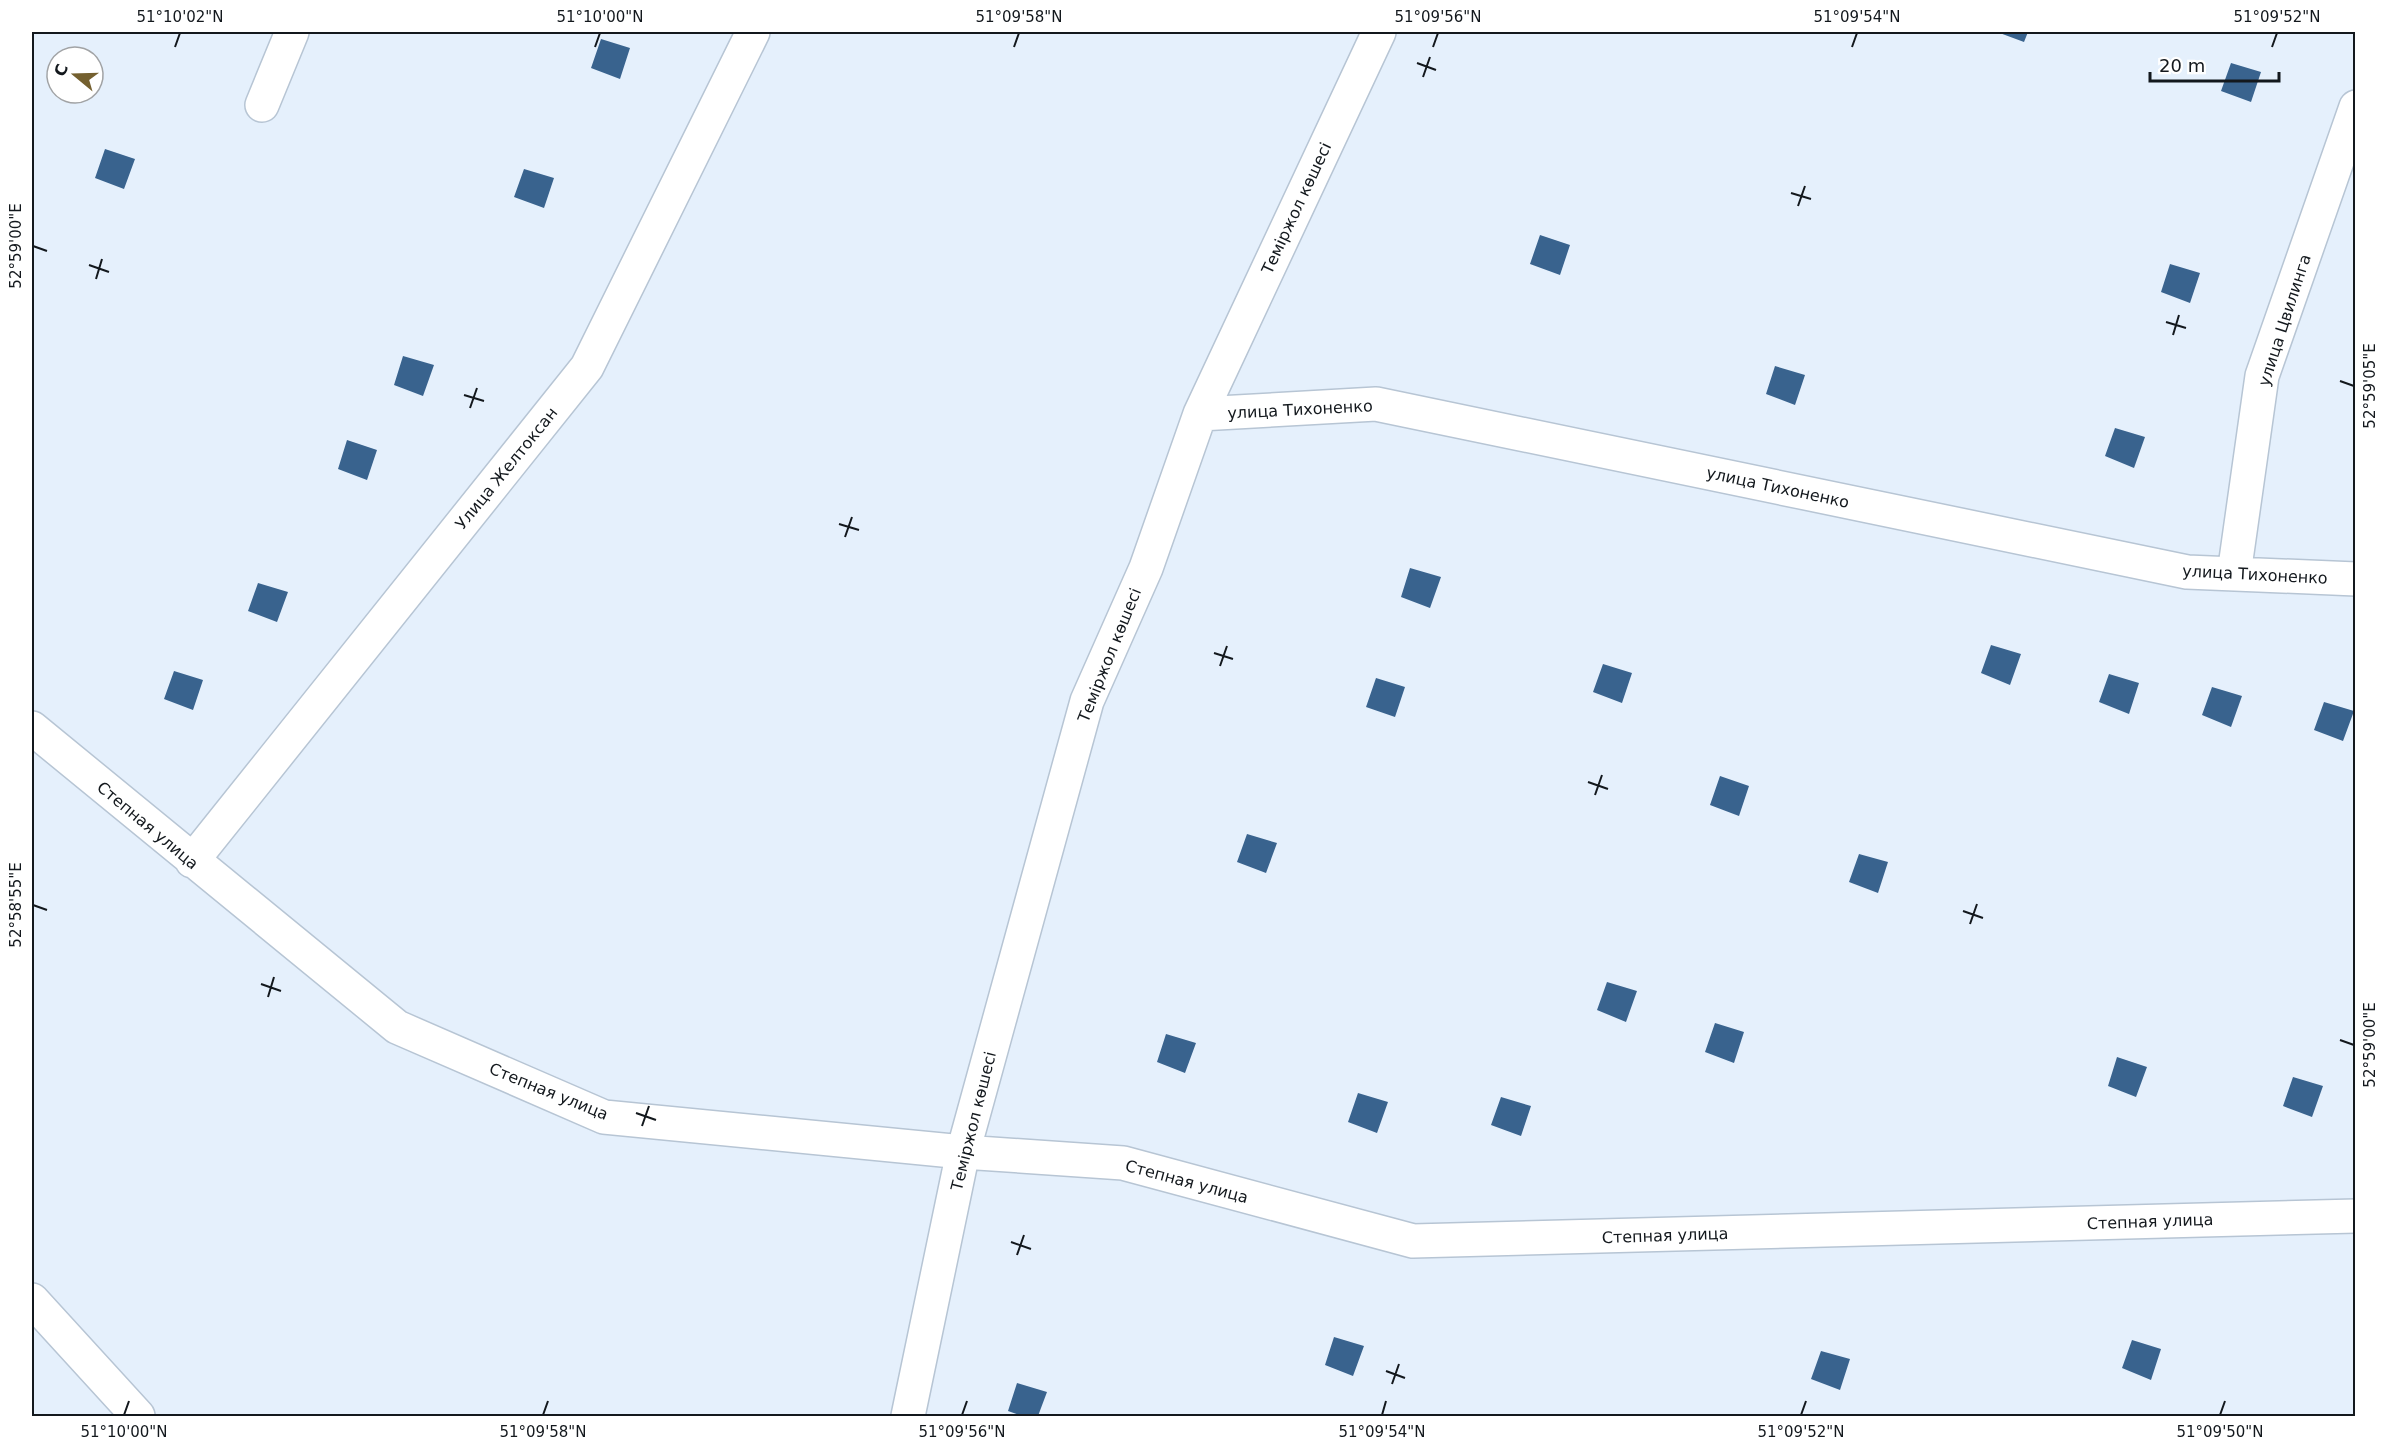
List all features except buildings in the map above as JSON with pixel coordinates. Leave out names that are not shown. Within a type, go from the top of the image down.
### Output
[{"type":"street","points":[[262,105],[292,32]]},
{"type":"street","name":"Улица Желтоксан","points":[[192,861],[587,367],[753,32]]},
{"type":"street","name":"Теміржол көшесі","points":[[908,1416],[963,1152],[1087,701],[1146,568],[1200,414],[1379,32]]},
{"type":"street","name":"улица Цвилинга","points":[[2234,574],[2262,376],[2355,108]]},
{"type":"street","name":"улица Тихоненко","points":[[1200,414],[1377,404],[2187,572],[2355,579]]},
{"type":"street","name":"Степная улица","points":[[32,728],[397,1027],[604,1117],[963,1152],[1123,1163],[1413,1241],[2355,1216]]},
{"type":"street","points":[[32,1300],[138,1416]]}]
